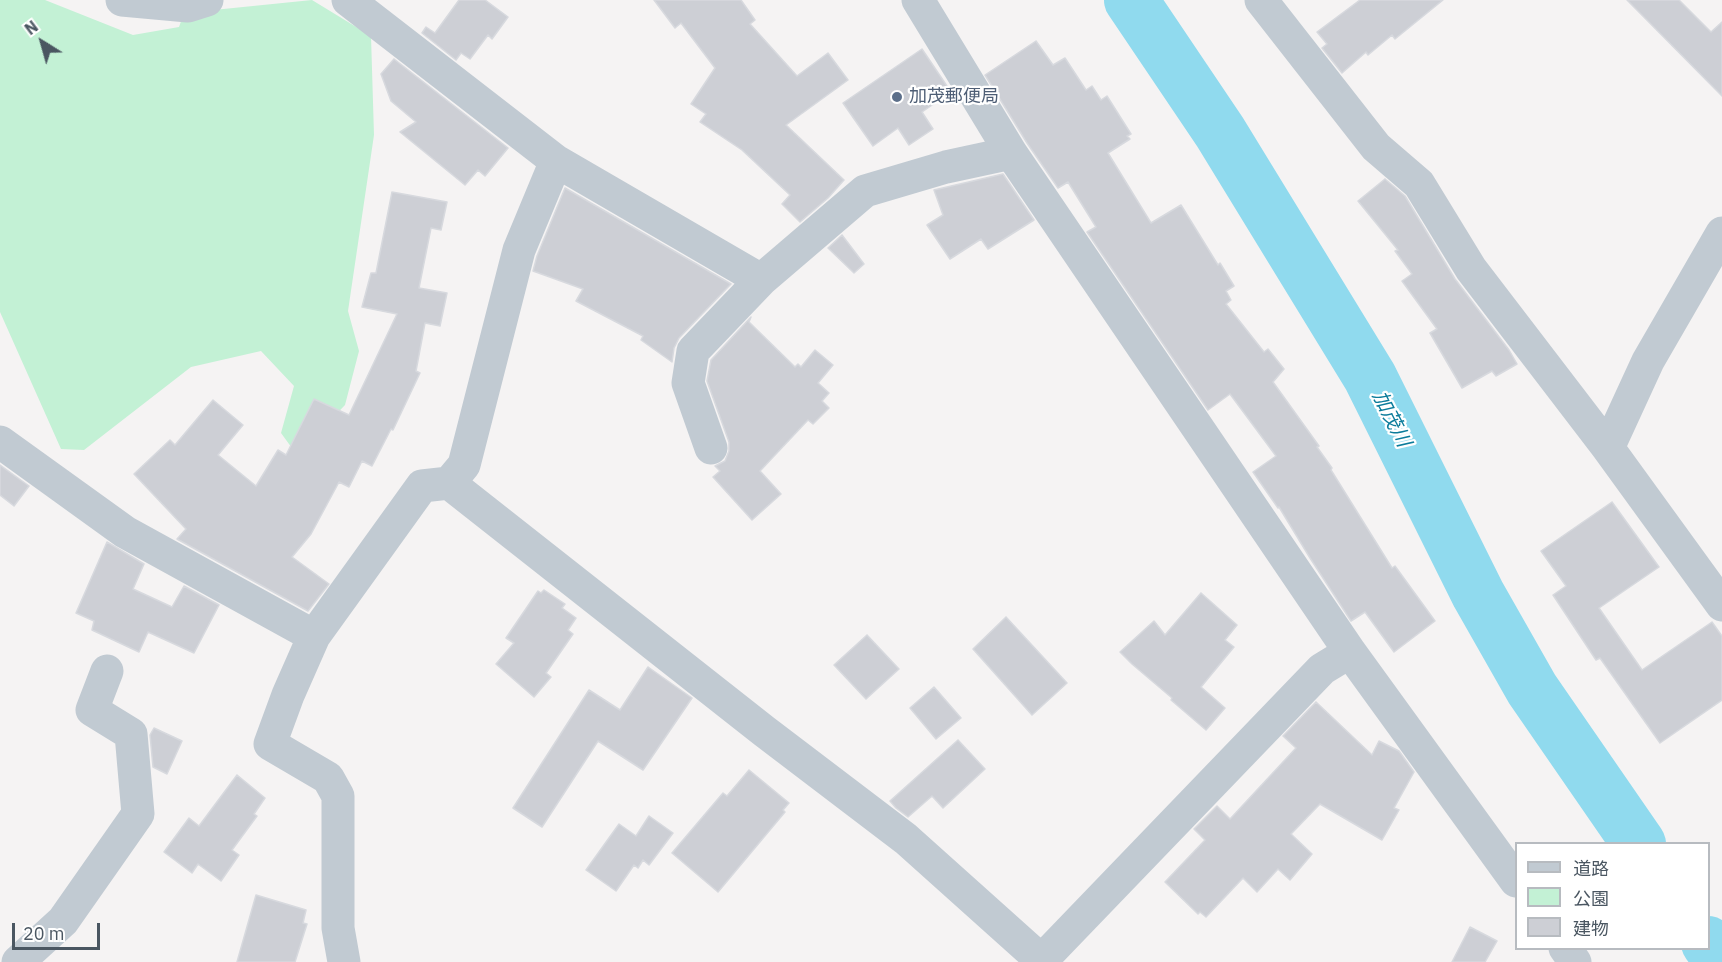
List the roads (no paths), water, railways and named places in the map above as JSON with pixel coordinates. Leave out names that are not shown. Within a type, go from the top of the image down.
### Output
[{"type":"street","points":[[122,0],[188,6],[207,0]]},
{"type":"street","points":[[348,0],[556,161],[761,280]]},
{"type":"street","points":[[918,0],[1011,153],[1350,652],[1515,880]]},
{"type":"street","points":[[1261,0],[1376,147],[1419,184],[1471,269],[1608,448],[1722,605]]},
{"type":"street","points":[[711,448],[688,383],[693,351],[761,280],[865,191],[946,166],[1011,153]]},
{"type":"street","points":[[344,962],[338,928],[338,796],[328,778],[270,744],[288,695],[314,636],[422,486],[449,483],[464,465],[519,250],[556,161]]},
{"type":"street","points":[[1608,448],[1648,361],[1722,234]]},
{"type":"street","points":[[0,442],[125,532],[314,636]]},
{"type":"street","points":[[449,483],[764,731],[906,839],[1040,961],[1322,669],[1350,652]]},
{"type":"street","points":[[18,962],[63,921],[138,814],[132,734],[92,710],[107,671]]},
{"type":"waterway","name":"加茂川","points":[[1131,0],[1220,132],[1370,377],[1478,594],[1532,689],[1638,842]]},
{"type":"waterway","name":"加茂川","points":[[1710,946],[1722,962]]},
{"type":"place","name":"加茂郵便局","points":[[897,97]]}]
